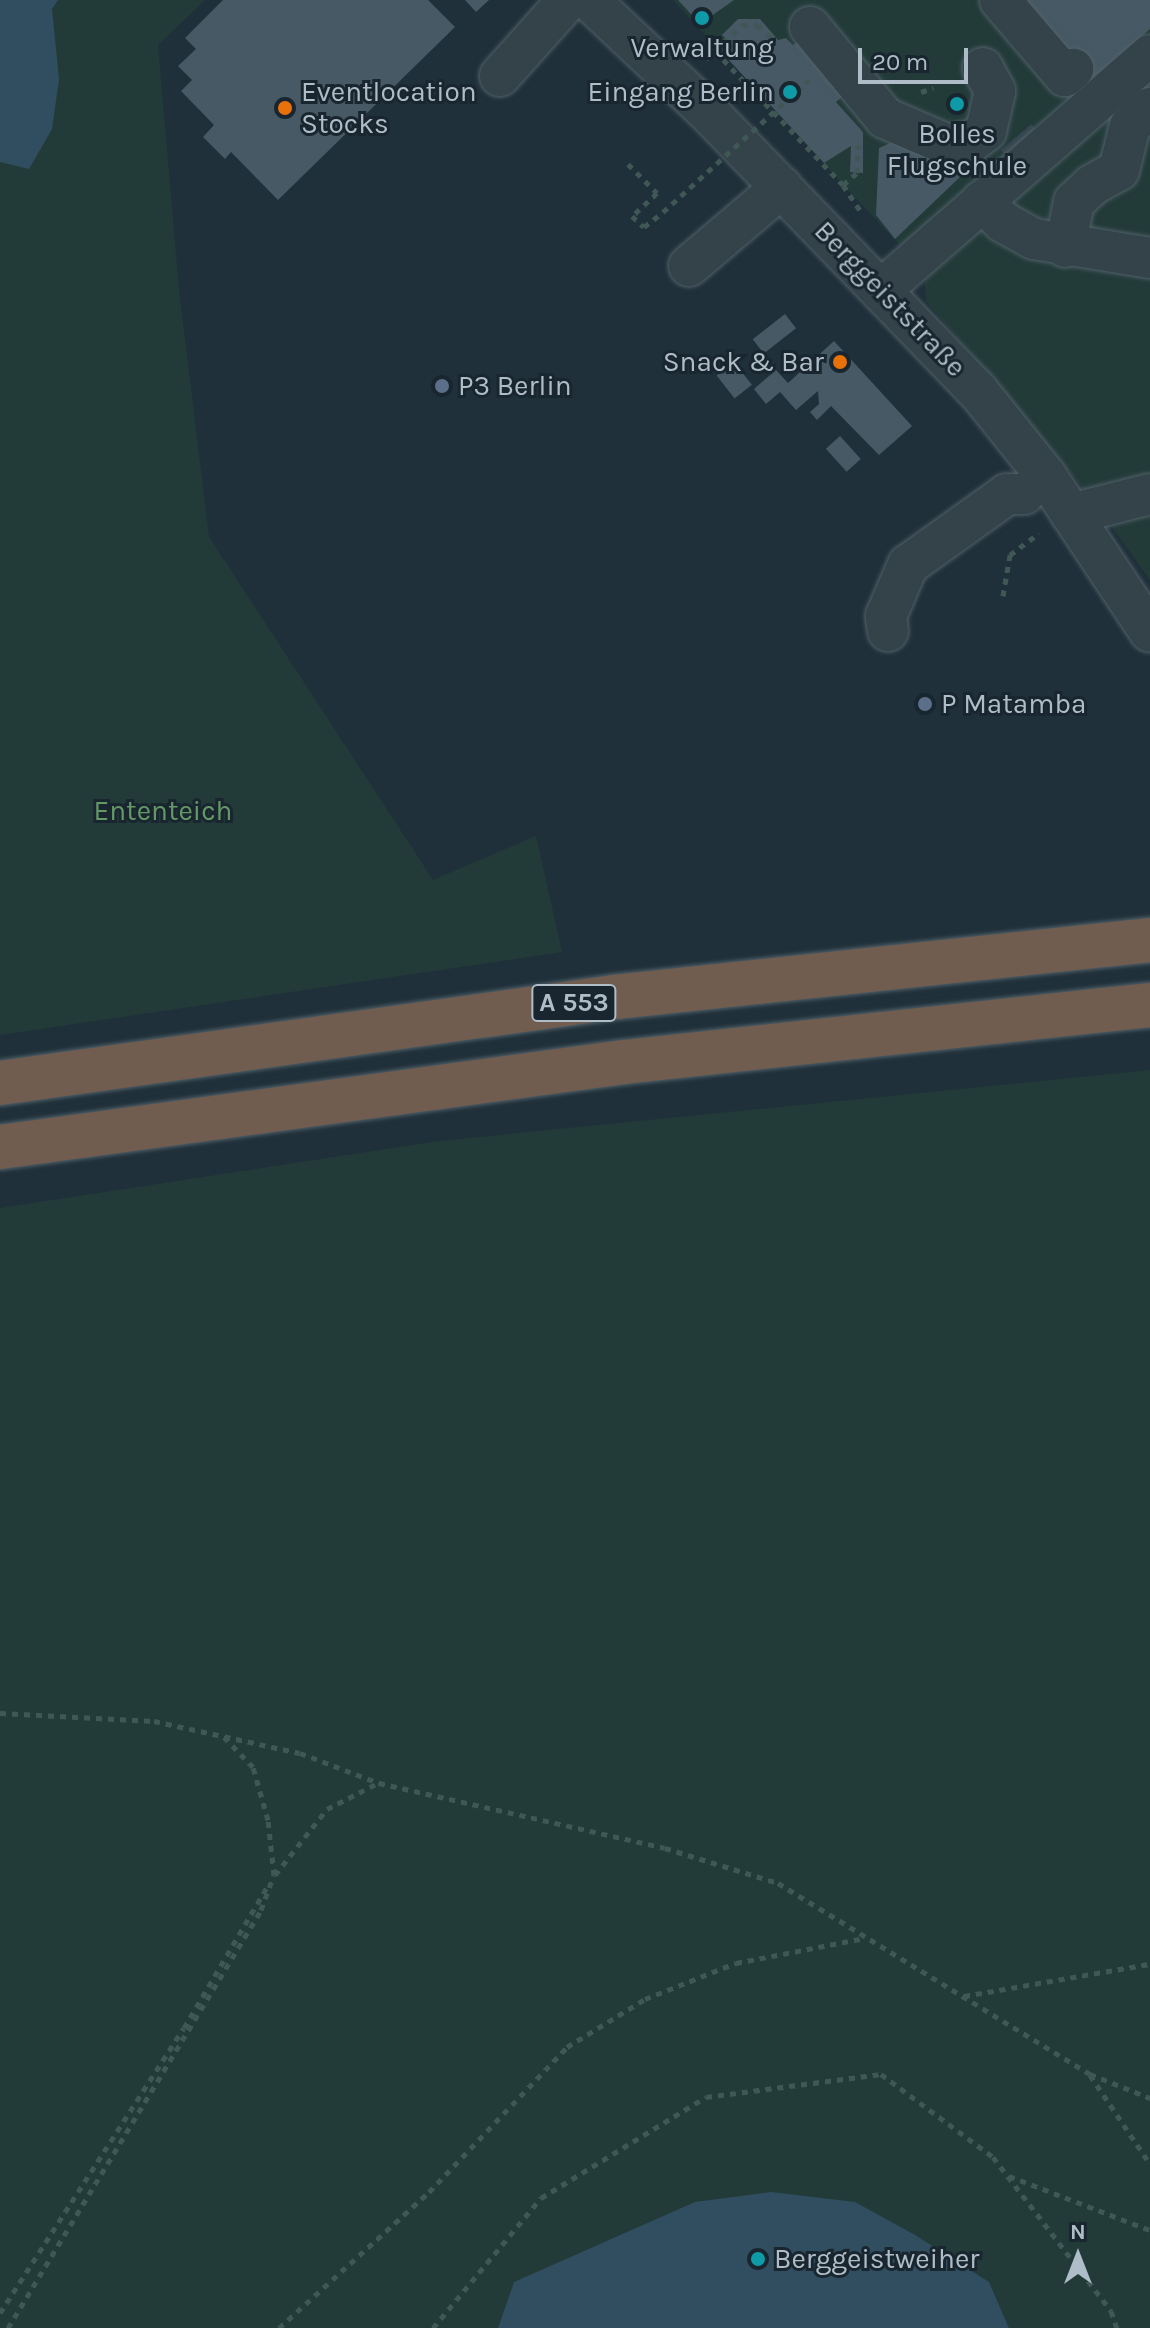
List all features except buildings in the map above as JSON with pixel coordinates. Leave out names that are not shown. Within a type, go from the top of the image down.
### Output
[{"type":"highway","name":"A 553","points":[[0,1083],[615,997],[1150,940]]},
{"type":"highway","name":"A 553","points":[[0,1147],[624,1062],[1150,1005]]},
{"type":"street","points":[[500,76],[568,0]]},
{"type":"street","name":"Berggeiststraße","points":[[589,0],[782,187],[978,391],[1035,485],[1071,514],[1150,632]]},
{"type":"street","points":[[1000,0],[1065,76],[1073,69]]},
{"type":"street","points":[[810,27],[885,118],[932,140],[961,145],[986,131],[994,83]]},
{"type":"street","points":[[881,290],[1150,55]]},
{"type":"street","points":[[1049,243],[1074,202],[1092,185],[1119,170],[1130,126],[1150,108]]},
{"type":"street","points":[[689,266],[782,187]]},
{"type":"street","points":[[982,201],[1003,222],[1049,243],[1150,258]]},
{"type":"street","points":[[888,631],[886,616],[908,565],[1007,494],[1035,485]]},
{"type":"street","points":[[1071,514],[1150,494]]},
{"type":"path","points":[[770,37],[758,25],[742,25],[715,51],[843,185],[857,173]]},
{"type":"path","points":[[628,164],[657,193],[632,216],[644,227],[809,80]]},
{"type":"path","points":[[1003,596],[1015,547],[1071,514]]},
{"type":"path","points":[[0,1713],[154,1721],[223,1736],[300,1753],[379,1783],[665,1848],[778,1883],[1090,2074],[1150,2098]]},
{"type":"path","points":[[8,2328],[261,1910],[274,1875],[268,1820],[253,1767],[223,1736]]},
{"type":"path","points":[[0,2313],[184,2028],[274,1875],[327,1809],[379,1783]]},
{"type":"path","points":[[279,2328],[429,2192],[567,2047],[645,1999],[736,1963],[865,1938]]},
{"type":"path","points":[[963,1996],[1150,1964]]},
{"type":"path","points":[[433,2328],[541,2198],[706,2097],[881,2074],[993,2157],[1111,2311],[1117,2328]]},
{"type":"path","points":[[1090,2074],[1150,2164]]},
{"type":"path","points":[[1006,2175],[1150,2230]]},
{"type":"green space","name":"Ententeich","points":[[0,0],[205,0],[158,45],[179,290],[209,537],[433,880],[536,836],[562,952],[0,1035]]},
{"type":"green space","points":[[673,0],[1150,0],[1150,42],[905,251]]},
{"type":"green space","points":[[1150,69],[1150,580],[1088,494],[926,301],[924,273]]},
{"type":"green space","points":[[1150,1070],[1150,2328],[1009,2328],[989,2282],[855,2202],[514,2282],[498,2328],[0,2328],[0,1208],[439,1141]]},
{"type":"water","points":[[0,0],[58,0],[52,9],[59,79],[52,129],[29,169],[0,162]]},
{"type":"water","name":"Berggeistweiher","points":[[771,2192],[855,2202],[915,2235],[989,2282],[1009,2328],[498,2328],[514,2282],[695,2202]]},
{"type":"tunnel","points":[[1016,137],[1050,177]]},
{"type":"place","name":"Verwaltung","points":[[702,18]]},
{"type":"place","name":"Eingang Berlin","points":[[790,92]]},
{"type":"place","name":"Bolles Flugschule","points":[[957,104]]},
{"type":"place","name":"Eventlocation Stocks","points":[[285,108]]},
{"type":"place","name":"Snack & Bar","points":[[840,362]]},
{"type":"place","name":"P3 Berlin","points":[[442,386]]},
{"type":"place","name":"P Matamba","points":[[925,704]]},
{"type":"place","name":"Berggeistweiher","points":[[758,2259]]}]
